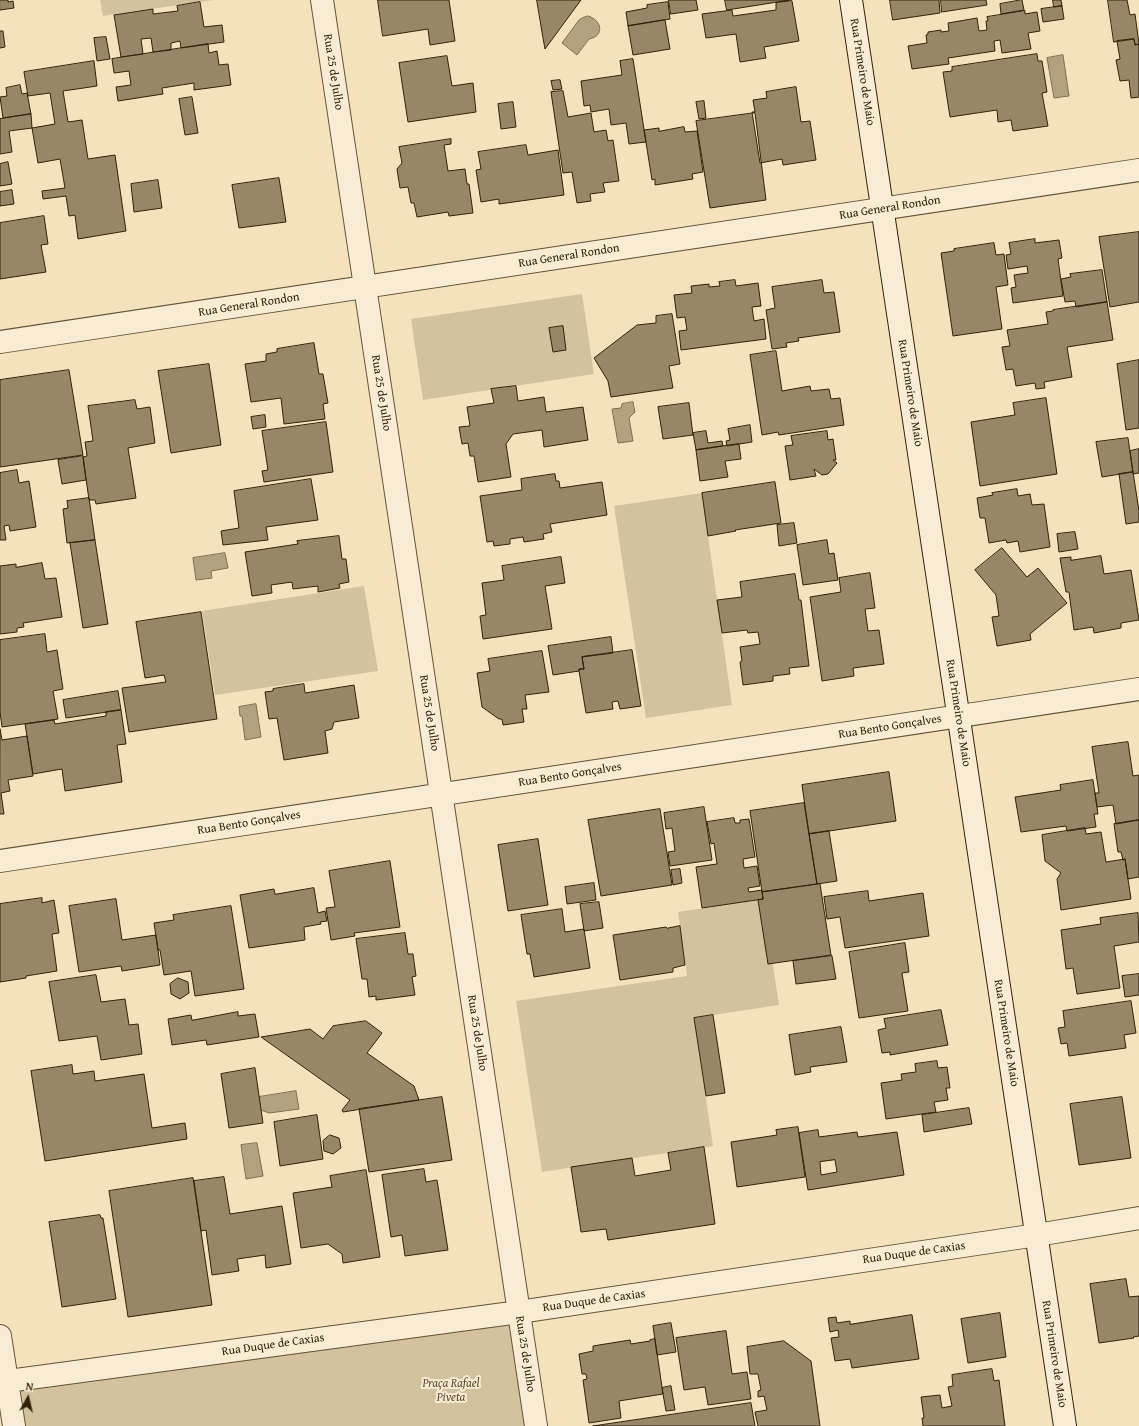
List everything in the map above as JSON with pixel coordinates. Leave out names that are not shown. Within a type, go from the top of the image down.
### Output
[{"type":"street","name":"Rua 25 de Julho","points":[[322,0],[536,1426]]},
{"type":"street","name":"Rua Primeiro de Maio","points":[[851,0],[1065,1426]]},
{"type":"street","name":"Rua General Rondon","points":[[0,342],[1139,170]]},
{"type":"street","name":"Rua Bento Gonçalves","points":[[0,861],[1139,689]]},
{"type":"street","name":"Rua Duque de Caxias","points":[[3,1381],[519,1312],[1037,1235],[1139,1218]]},
{"type":"street","points":[[0,1336],[3,1381],[14,1426]]},
{"type":"green space","points":[[100,0],[213,0],[103,16]]},
{"type":"green space","points":[[582,294],[594,374],[423,400],[411,319]]},
{"type":"green space","points":[[702,493],[732,705],[646,718],[614,506]]},
{"type":"green space","points":[[364,586],[378,671],[215,695],[202,611]]},
{"type":"green space","points":[[763,899],[779,1005],[694,1018],[713,1146],[542,1172],[516,1001],[687,976],[678,912]]},
{"type":"green space","name":"Praça Rafael Piveta","points":[[519,1312],[536,1426],[14,1426],[7,1381]]},
{"type":"shaded area","points":[[588,16],[593,18],[599,24],[600,28],[598,35],[589,39],[577,55],[562,43],[579,20]]},
{"type":"shaded area","points":[[1063,55],[1069,96],[1054,98],[1047,58]]},
{"type":"shaded area","points":[[633,402],[635,412],[629,418],[633,441],[618,443],[612,409],[621,408],[622,404]]},
{"type":"shaded area","points":[[225,553],[228,568],[211,571],[212,578],[196,580],[193,558]]},
{"type":"shaded area","points":[[256,704],[261,737],[245,740],[242,716],[240,716],[239,707]]},
{"type":"shaded area","points":[[296,1091],[299,1109],[269,1113],[261,1110],[259,1097]]},
{"type":"shaded area","points":[[257,1143],[263,1176],[246,1179],[241,1145]]},
{"type":"building","points":[[0,0],[8,0],[8,2],[13,1],[14,8],[0,10]]},
{"type":"building","points":[[378,0],[449,0],[455,41],[430,45],[428,29],[383,36]]},
{"type":"building","points":[[537,0],[581,0],[545,49],[543,38]]},
{"type":"building","points":[[669,0],[696,0],[698,10],[671,14]]},
{"type":"building","points":[[725,0],[790,0],[727,10]]},
{"type":"building","points":[[890,0],[939,0],[940,13],[893,20]]},
{"type":"building","points":[[941,0],[986,0],[987,5],[942,12]]},
{"type":"building","points":[[1022,0],[1024,10],[1001,14],[1000,4]]},
{"type":"building","points":[[1053,0],[1061,0],[1062,6],[1054,7]]},
{"type":"building","points":[[1108,0],[1127,0],[1130,15],[1135,14],[1139,44],[1135,45],[1134,39],[1114,42]]},
{"type":"building","points":[[792,1],[799,41],[764,47],[766,58],[740,62],[736,34],[706,38],[702,14],[732,10],[733,16],[776,10],[776,3]]},
{"type":"building","points":[[200,2],[204,27],[222,25],[224,42],[181,48],[180,41],[171,43],[171,50],[153,52],[151,38],[141,39],[143,54],[121,57],[114,15],[153,9],[153,14],[178,11],[177,6]]},
{"type":"building","points":[[668,2],[670,19],[628,26],[626,12],[647,8],[647,5]]},
{"type":"building","points":[[1062,6],[1064,19],[1043,22],[1041,9]]},
{"type":"building","points":[[1025,11],[1025,14],[1037,12],[1040,31],[1028,33],[1031,49],[1002,53],[1000,40],[994,41],[995,51],[948,58],[949,64],[912,69],[908,46],[927,43],[926,35],[928,32],[941,30],[941,32],[949,31],[948,23],[977,18],[979,31],[987,30],[987,17]]},
{"type":"building","points":[[665,20],[670,49],[633,55],[628,26]]},
{"type":"building","points":[[0,31],[3,31],[5,47],[0,48]]},
{"type":"building","points":[[106,37],[110,59],[97,61],[94,38]]},
{"type":"building","points":[[1134,39],[1135,45],[1139,44],[1139,97],[1131,98],[1129,80],[1120,81],[1116,60],[1120,59],[1117,41]]},
{"type":"building","points":[[208,44],[209,53],[217,51],[219,65],[228,64],[231,85],[194,90],[194,83],[162,88],[163,94],[118,101],[116,87],[131,85],[129,71],[114,73],[112,59]]},
{"type":"building","points":[[1037,54],[1038,61],[1042,61],[1047,92],[1042,93],[1048,126],[1013,131],[1011,120],[998,122],[997,110],[950,117],[943,72],[952,71],[952,67]]},
{"type":"building","points":[[447,56],[452,86],[473,83],[476,112],[408,122],[399,63]]},
{"type":"building","points":[[633,59],[646,142],[629,144],[626,123],[611,125],[609,109],[591,112],[590,105],[584,106],[581,81],[622,75],[620,61]]},
{"type":"building","points":[[94,61],[97,86],[63,91],[68,122],[82,120],[88,159],[115,155],[126,231],[78,239],[75,215],[69,216],[66,196],[43,199],[42,191],[65,188],[60,159],[38,163],[32,128],[55,124],[50,93],[28,96],[24,72]]},
{"type":"building","points":[[560,80],[562,89],[553,90],[551,81]]},
{"type":"building","points":[[20,85],[22,94],[27,93],[31,114],[3,118],[0,97],[7,96],[6,88]]},
{"type":"building","points":[[796,87],[801,122],[810,121],[816,160],[783,165],[782,159],[760,163],[752,112],[755,112],[753,100],[767,98],[766,92]]},
{"type":"building","points":[[563,91],[568,117],[591,113],[594,132],[606,130],[608,141],[613,140],[619,181],[603,183],[605,192],[590,194],[591,201],[577,203],[572,172],[563,173],[551,92]]},
{"type":"building","points":[[192,97],[198,133],[185,135],[179,99]]},
{"type":"building","points":[[704,101],[706,118],[699,119],[696,102]]},
{"type":"building","points":[[513,102],[516,127],[501,129],[498,104]]},
{"type":"building","points":[[755,113],[766,200],[710,208],[696,121]]},
{"type":"building","points":[[31,114],[32,128],[9,131],[12,152],[0,154],[0,119]]},
{"type":"building","points":[[684,127],[685,132],[697,131],[703,172],[692,174],[693,179],[655,185],[655,179],[652,180],[644,130],[659,128],[659,131]]},
{"type":"building","points":[[451,139],[451,144],[444,145],[448,171],[465,169],[467,184],[469,184],[473,213],[449,216],[448,212],[417,217],[414,203],[411,203],[408,187],[400,188],[397,169],[402,163],[399,147]]},
{"type":"building","points":[[526,145],[528,155],[558,150],[564,195],[499,204],[499,199],[481,202],[476,170],[481,169],[478,152]]},
{"type":"building","points":[[8,162],[12,184],[0,186],[0,164]]},
{"type":"building","points":[[279,178],[286,222],[239,228],[232,185]]},
{"type":"building","points":[[158,180],[162,208],[134,212],[131,184]]},
{"type":"building","points":[[12,190],[14,204],[0,206],[0,192]]},
{"type":"building","points":[[44,216],[48,244],[41,245],[46,272],[0,279],[0,223]]},
{"type":"building","points":[[1139,232],[1139,302],[1110,307],[1099,237]]},
{"type":"building","points":[[1035,239],[1035,243],[1059,240],[1062,258],[1058,259],[1063,296],[1013,303],[1011,288],[1016,287],[1014,275],[1028,273],[1027,266],[1008,269],[1006,255],[1011,254],[1009,243]]},
{"type":"building","points":[[994,243],[996,255],[1004,254],[1008,285],[996,287],[1002,329],[953,336],[941,253],[954,251],[954,249]]},
{"type":"building","points":[[1102,270],[1107,302],[1076,307],[1075,301],[1065,302],[1061,279],[1071,277],[1070,274]]},
{"type":"building","points":[[735,280],[736,286],[758,283],[761,306],[752,307],[754,321],[764,319],[766,339],[681,350],[679,331],[687,330],[685,317],[677,318],[674,295],[692,293],[691,286],[709,284],[709,287],[720,286],[719,282]]},
{"type":"building","points":[[822,280],[824,293],[834,292],[840,332],[798,338],[799,341],[786,343],[787,347],[772,349],[766,310],[775,308],[772,287]]},
{"type":"building","points":[[1107,302],[1113,340],[1067,347],[1072,377],[1044,382],[1045,388],[1036,389],[1035,383],[1016,386],[1013,369],[1006,370],[1002,347],[1010,346],[1007,330],[1048,324],[1046,312],[1053,310]]},
{"type":"building","points":[[672,314],[680,364],[669,366],[673,388],[611,397],[608,381],[594,358],[637,325],[656,323],[656,316]]},
{"type":"building","points":[[563,326],[566,350],[553,352],[549,328]]},
{"type":"building","points":[[314,343],[319,374],[323,374],[328,403],[323,404],[325,419],[284,424],[281,398],[251,402],[245,364],[266,361],[266,354],[277,352],[277,349]]},
{"type":"building","points":[[776,351],[782,391],[810,386],[811,391],[829,389],[831,399],[840,398],[844,425],[779,435],[778,432],[762,435],[750,355]]},
{"type":"building","points":[[1139,360],[1139,428],[1126,430],[1117,364]]},
{"type":"building","points":[[209,364],[221,445],[171,453],[158,371]]},
{"type":"building","points":[[69,370],[83,455],[0,467],[0,380]]},
{"type":"building","points":[[516,386],[518,401],[544,397],[546,412],[583,407],[588,440],[544,447],[542,430],[513,434],[506,444],[511,477],[478,482],[474,456],[470,456],[468,443],[462,444],[459,427],[470,426],[467,407],[494,403],[491,389]]},
{"type":"building","points":[[1046,398],[1057,474],[980,486],[971,422],[1015,415],[1013,403]]},
{"type":"building","points":[[135,400],[137,409],[150,407],[155,443],[128,448],[136,498],[96,504],[95,500],[89,500],[83,457],[87,456],[85,442],[93,441],[88,406]]},
{"type":"building","points":[[689,403],[693,435],[663,439],[658,407]]},
{"type":"building","points":[[265,415],[266,427],[253,429],[251,417]]},
{"type":"building","points":[[326,422],[333,472],[264,482],[262,471],[268,470],[262,431]]},
{"type":"building","points":[[750,425],[752,442],[727,446],[726,441],[730,440],[728,429]]},
{"type":"building","points":[[706,431],[708,443],[722,441],[723,446],[696,450],[693,433]]},
{"type":"building","points":[[827,431],[828,440],[833,439],[836,460],[833,460],[837,463],[828,474],[822,475],[814,469],[816,476],[790,480],[785,446],[793,445],[791,436]]},
{"type":"building","points":[[1128,438],[1133,472],[1102,477],[1096,442]]},
{"type":"building","points":[[739,444],[741,459],[725,461],[728,477],[700,481],[696,450]]},
{"type":"building","points":[[1139,449],[1139,473],[1133,474],[1130,451]]},
{"type":"building","points":[[83,456],[86,480],[62,484],[58,460]]},
{"type":"building","points":[[17,470],[19,483],[29,481],[36,527],[10,531],[9,525],[4,526],[6,540],[0,540],[0,473]]},
{"type":"building","points":[[1133,472],[1139,511],[1139,522],[1126,524],[1119,474]]},
{"type":"building","points":[[555,474],[556,481],[559,481],[560,488],[602,482],[607,515],[550,524],[552,532],[543,534],[544,539],[524,542],[523,537],[510,539],[510,544],[494,546],[493,541],[487,542],[480,496],[522,490],[521,479]]},
{"type":"building","points":[[311,479],[318,520],[266,527],[268,540],[223,545],[221,531],[239,528],[234,491]]},
{"type":"building","points":[[775,482],[781,523],[708,536],[702,493]]},
{"type":"building","points":[[1017,489],[1018,496],[1030,494],[1032,505],[1044,504],[1050,547],[1020,552],[1018,541],[1007,543],[1006,540],[989,543],[985,518],[980,518],[977,498],[993,495],[992,493]]},
{"type":"building","points":[[89,498],[95,540],[67,543],[63,509],[68,508],[67,501]]},
{"type":"building","points":[[794,523],[797,543],[779,546],[777,525]]},
{"type":"building","points":[[1075,532],[1078,549],[1059,552],[1057,534]]},
{"type":"building","points":[[339,536],[342,559],[346,559],[349,582],[339,584],[340,588],[318,592],[318,586],[293,589],[292,582],[271,585],[272,593],[252,596],[245,552],[298,544],[297,541]]},
{"type":"building","points":[[95,540],[108,624],[83,628],[70,543]]},
{"type":"building","points":[[827,540],[829,554],[834,553],[838,580],[803,585],[797,545]]},
{"type":"building","points":[[1002,548],[1027,577],[1038,568],[1067,603],[1030,634],[1031,640],[997,646],[992,617],[999,616],[996,595],[975,570]]},
{"type":"building","points":[[1101,556],[1104,574],[1131,570],[1139,620],[1121,623],[1121,628],[1094,633],[1093,627],[1074,630],[1069,592],[1066,592],[1060,558],[1071,557],[1071,560]]},
{"type":"building","points":[[561,557],[565,583],[545,586],[552,629],[483,639],[480,616],[486,615],[482,583],[504,580],[502,566]]},
{"type":"building","points":[[42,563],[45,579],[56,578],[62,617],[23,623],[24,627],[17,628],[17,632],[0,634],[0,566],[16,564],[16,567]]},
{"type":"building","points":[[870,573],[875,608],[865,609],[868,631],[879,630],[884,664],[853,668],[854,676],[822,681],[810,597],[841,592],[839,578]]},
{"type":"building","points":[[795,574],[799,600],[801,600],[809,666],[789,668],[790,674],[773,676],[773,681],[743,685],[740,647],[760,644],[758,632],[748,633],[747,630],[722,633],[717,600],[742,597],[740,582]]},
{"type":"building","points":[[201,612],[217,719],[129,732],[122,688],[166,682],[164,675],[145,678],[136,622]]},
{"type":"building","points":[[45,634],[47,652],[57,650],[63,689],[53,691],[58,719],[2,727],[0,712],[0,640]]},
{"type":"building","points":[[611,637],[613,653],[582,657],[584,669],[553,675],[548,646]]},
{"type":"building","points":[[632,650],[641,706],[620,709],[618,701],[612,702],[613,709],[586,713],[579,671],[579,669],[584,669],[582,657]]},
{"type":"building","points":[[542,651],[549,692],[525,695],[527,709],[522,709],[524,722],[503,725],[502,719],[499,719],[482,707],[477,673],[490,671],[488,659]]},
{"type":"building","points":[[304,684],[305,693],[354,685],[359,718],[334,722],[332,729],[325,731],[328,753],[284,760],[277,718],[269,719],[265,692],[273,691],[273,689]]},
{"type":"building","points":[[118,691],[121,710],[66,718],[63,700]]},
{"type":"building","points":[[121,710],[126,744],[117,745],[122,782],[65,791],[62,769],[33,774],[25,724],[54,720],[55,724],[106,716],[106,712]]},
{"type":"building","points":[[0,729],[2,740],[27,736],[33,776],[8,780],[10,791],[1,793],[4,814],[0,814]]},
{"type":"building","points":[[1128,742],[1133,776],[1139,775],[1139,820],[1116,824],[1113,805],[1097,807],[1095,793],[1099,793],[1092,747]]},
{"type":"building","points":[[889,772],[896,821],[809,834],[802,785]]},
{"type":"building","points":[[1093,780],[1098,814],[1094,814],[1096,827],[1067,831],[1066,826],[1021,832],[1015,797],[1061,790],[1060,785]]},
{"type":"building","points":[[804,803],[817,884],[762,892],[750,811]]},
{"type":"building","points":[[704,807],[712,860],[670,866],[668,852],[675,851],[672,828],[666,829],[664,813]]},
{"type":"building","points":[[660,809],[672,885],[601,896],[588,820]]},
{"type":"building","points":[[734,818],[735,823],[740,823],[740,820],[749,819],[755,857],[743,859],[744,868],[757,866],[760,886],[748,888],[749,892],[762,890],[763,899],[702,908],[696,867],[717,864],[714,843],[711,844],[707,822]]},
{"type":"building","points":[[1139,820],[1139,877],[1128,879],[1125,859],[1123,860],[1121,852],[1118,852],[1114,824]]},
{"type":"building","points":[[1085,828],[1086,834],[1101,832],[1106,862],[1125,859],[1131,899],[1061,910],[1057,879],[1061,873],[1045,861],[1042,835]]},
{"type":"building","points":[[829,831],[837,881],[817,884],[809,834]]},
{"type":"building","points":[[538,839],[548,905],[508,911],[498,845]]},
{"type":"building","points":[[390,861],[400,927],[354,933],[355,936],[331,940],[326,908],[335,907],[329,871]]},
{"type":"building","points":[[680,869],[682,883],[673,885],[671,870]]},
{"type":"building","points":[[594,883],[596,900],[567,904],[565,887]]},
{"type":"building","points":[[820,884],[831,955],[768,964],[758,900],[763,899],[762,892]]},
{"type":"building","points":[[314,888],[318,913],[325,911],[327,921],[320,922],[321,924],[304,927],[305,940],[249,948],[240,895],[274,889],[275,894]]},
{"type":"building","points":[[868,891],[869,901],[923,893],[929,936],[845,948],[840,917],[827,919],[824,897]]},
{"type":"building","points":[[42,898],[42,903],[54,900],[59,933],[52,934],[57,971],[0,982],[0,904]]},
{"type":"building","points":[[116,899],[122,940],[156,935],[160,965],[122,971],[121,966],[79,972],[69,906]]},
{"type":"building","points":[[599,902],[603,928],[584,931],[580,904]]},
{"type":"building","points":[[231,906],[244,989],[195,996],[191,971],[164,975],[154,923],[174,920],[173,915]]},
{"type":"building","points":[[562,909],[565,932],[584,929],[590,968],[534,977],[530,954],[527,954],[521,915]]},
{"type":"building","points":[[1138,913],[1139,942],[1114,946],[1120,988],[1077,994],[1073,968],[1066,969],[1061,930],[1101,924],[1100,918]]},
{"type":"building","points":[[680,926],[685,965],[673,968],[673,972],[620,980],[613,935]]},
{"type":"building","points":[[405,933],[408,954],[413,954],[416,976],[412,977],[415,995],[376,1000],[376,996],[369,997],[367,979],[362,979],[356,939]]},
{"type":"building","points":[[905,943],[909,972],[902,973],[908,1011],[859,1018],[849,952]]},
{"type":"building","points":[[832,956],[836,979],[796,984],[793,961]]},
{"type":"building","points":[[1139,974],[1139,995],[1125,997],[1122,976]]},
{"type":"building","points":[[96,975],[101,1002],[125,999],[129,1025],[138,1024],[142,1054],[101,1060],[97,1036],[59,1041],[49,982]]},
{"type":"building","points":[[178,978],[188,982],[189,993],[180,999],[171,994],[170,984]]},
{"type":"building","points":[[1131,1001],[1136,1033],[1124,1035],[1126,1048],[1069,1056],[1067,1043],[1061,1044],[1058,1028],[1065,1027],[1063,1011]]},
{"type":"building","points":[[941,1010],[948,1045],[890,1055],[890,1052],[882,1053],[878,1030],[886,1028],[884,1019]]},
{"type":"building","points":[[238,1012],[238,1016],[255,1014],[259,1037],[207,1045],[206,1040],[172,1045],[168,1019],[191,1015],[192,1020]]},
{"type":"building","points":[[713,1015],[725,1093],[706,1096],[694,1018]]},
{"type":"building","points":[[366,1021],[382,1033],[367,1053],[414,1086],[419,1100],[343,1112],[342,1110],[350,1100],[261,1037],[310,1029],[323,1039],[333,1026]]},
{"type":"building","points":[[841,1027],[847,1062],[810,1067],[811,1072],[795,1075],[789,1035]]},
{"type":"building","points":[[937,1061],[938,1068],[947,1067],[950,1088],[946,1088],[948,1100],[934,1102],[936,1112],[886,1119],[881,1083],[902,1080],[901,1074],[916,1072],[915,1064]]},
{"type":"building","points":[[72,1065],[73,1074],[94,1071],[95,1081],[144,1074],[152,1128],[185,1123],[187,1139],[45,1161],[31,1071]]},
{"type":"building","points":[[255,1068],[263,1123],[229,1128],[221,1074]]},
{"type":"building","points":[[442,1097],[452,1160],[369,1172],[359,1109]]},
{"type":"building","points":[[1122,1097],[1131,1158],[1079,1165],[1070,1104]]},
{"type":"building","points":[[969,1108],[972,1124],[924,1132],[922,1115]]},
{"type":"building","points":[[317,1115],[323,1159],[280,1166],[274,1122]]},
{"type":"building","points":[[798,1127],[805,1177],[737,1187],[731,1142],[777,1135],[776,1130]]},
{"type":"building","points":[[818,1130],[819,1137],[857,1132],[858,1137],[897,1132],[904,1175],[808,1190],[799,1133]],"holes":[[[835,1160],[837,1172],[821,1175],[820,1162]]]},
{"type":"building","points":[[330,1135],[339,1138],[341,1148],[333,1154],[324,1151],[323,1141]]},
{"type":"building","points":[[704,1147],[715,1224],[608,1240],[606,1229],[581,1232],[571,1167],[632,1158],[635,1176],[671,1170],[668,1153]]},
{"type":"building","points":[[424,1169],[426,1182],[437,1180],[448,1250],[405,1256],[402,1235],[391,1237],[382,1175]]},
{"type":"building","points":[[366,1170],[380,1257],[343,1263],[342,1254],[328,1244],[301,1248],[293,1193],[332,1187],[330,1176]]},
{"type":"building","points":[[224,1177],[230,1214],[282,1206],[291,1264],[266,1268],[265,1255],[237,1259],[239,1271],[212,1275],[206,1230],[201,1231],[194,1181]]},
{"type":"building","points":[[193,1178],[212,1305],[128,1317],[109,1191]]},
{"type":"building","points":[[100,1215],[101,1218],[103,1218],[116,1299],[62,1307],[49,1222]]},
{"type":"building","points":[[1126,1279],[1129,1297],[1139,1296],[1139,1336],[1099,1343],[1090,1284]]},
{"type":"building","points":[[1000,1313],[1006,1357],[968,1363],[961,1319]]},
{"type":"building","points":[[912,1315],[919,1359],[852,1368],[850,1359],[835,1361],[831,1338],[839,1337],[838,1330],[830,1332],[828,1318],[836,1317],[837,1323],[850,1321],[850,1324]]},
{"type":"building","points":[[671,1323],[676,1352],[657,1355],[653,1326]]},
{"type":"building","points":[[726,1331],[732,1374],[747,1372],[751,1399],[708,1405],[705,1387],[684,1390],[676,1338]]},
{"type":"building","points":[[655,1339],[663,1394],[619,1401],[621,1418],[589,1423],[583,1380],[587,1379],[586,1374],[582,1374],[579,1354],[593,1351],[593,1346],[630,1340],[631,1344]]},
{"type":"building","points":[[784,1341],[811,1361],[820,1426],[758,1426],[755,1412],[767,1410],[764,1396],[758,1397],[758,1391],[761,1390],[758,1374],[750,1374],[747,1347]]},
{"type":"building","points":[[992,1369],[994,1381],[999,1380],[1005,1426],[923,1426],[922,1418],[924,1418],[921,1397],[940,1395],[942,1408],[952,1406],[948,1387],[953,1386],[952,1375]]},
{"type":"building","points":[[671,1386],[675,1410],[666,1411],[662,1388]]},
{"type":"building","points":[[751,1403],[755,1426],[593,1426]]}]
